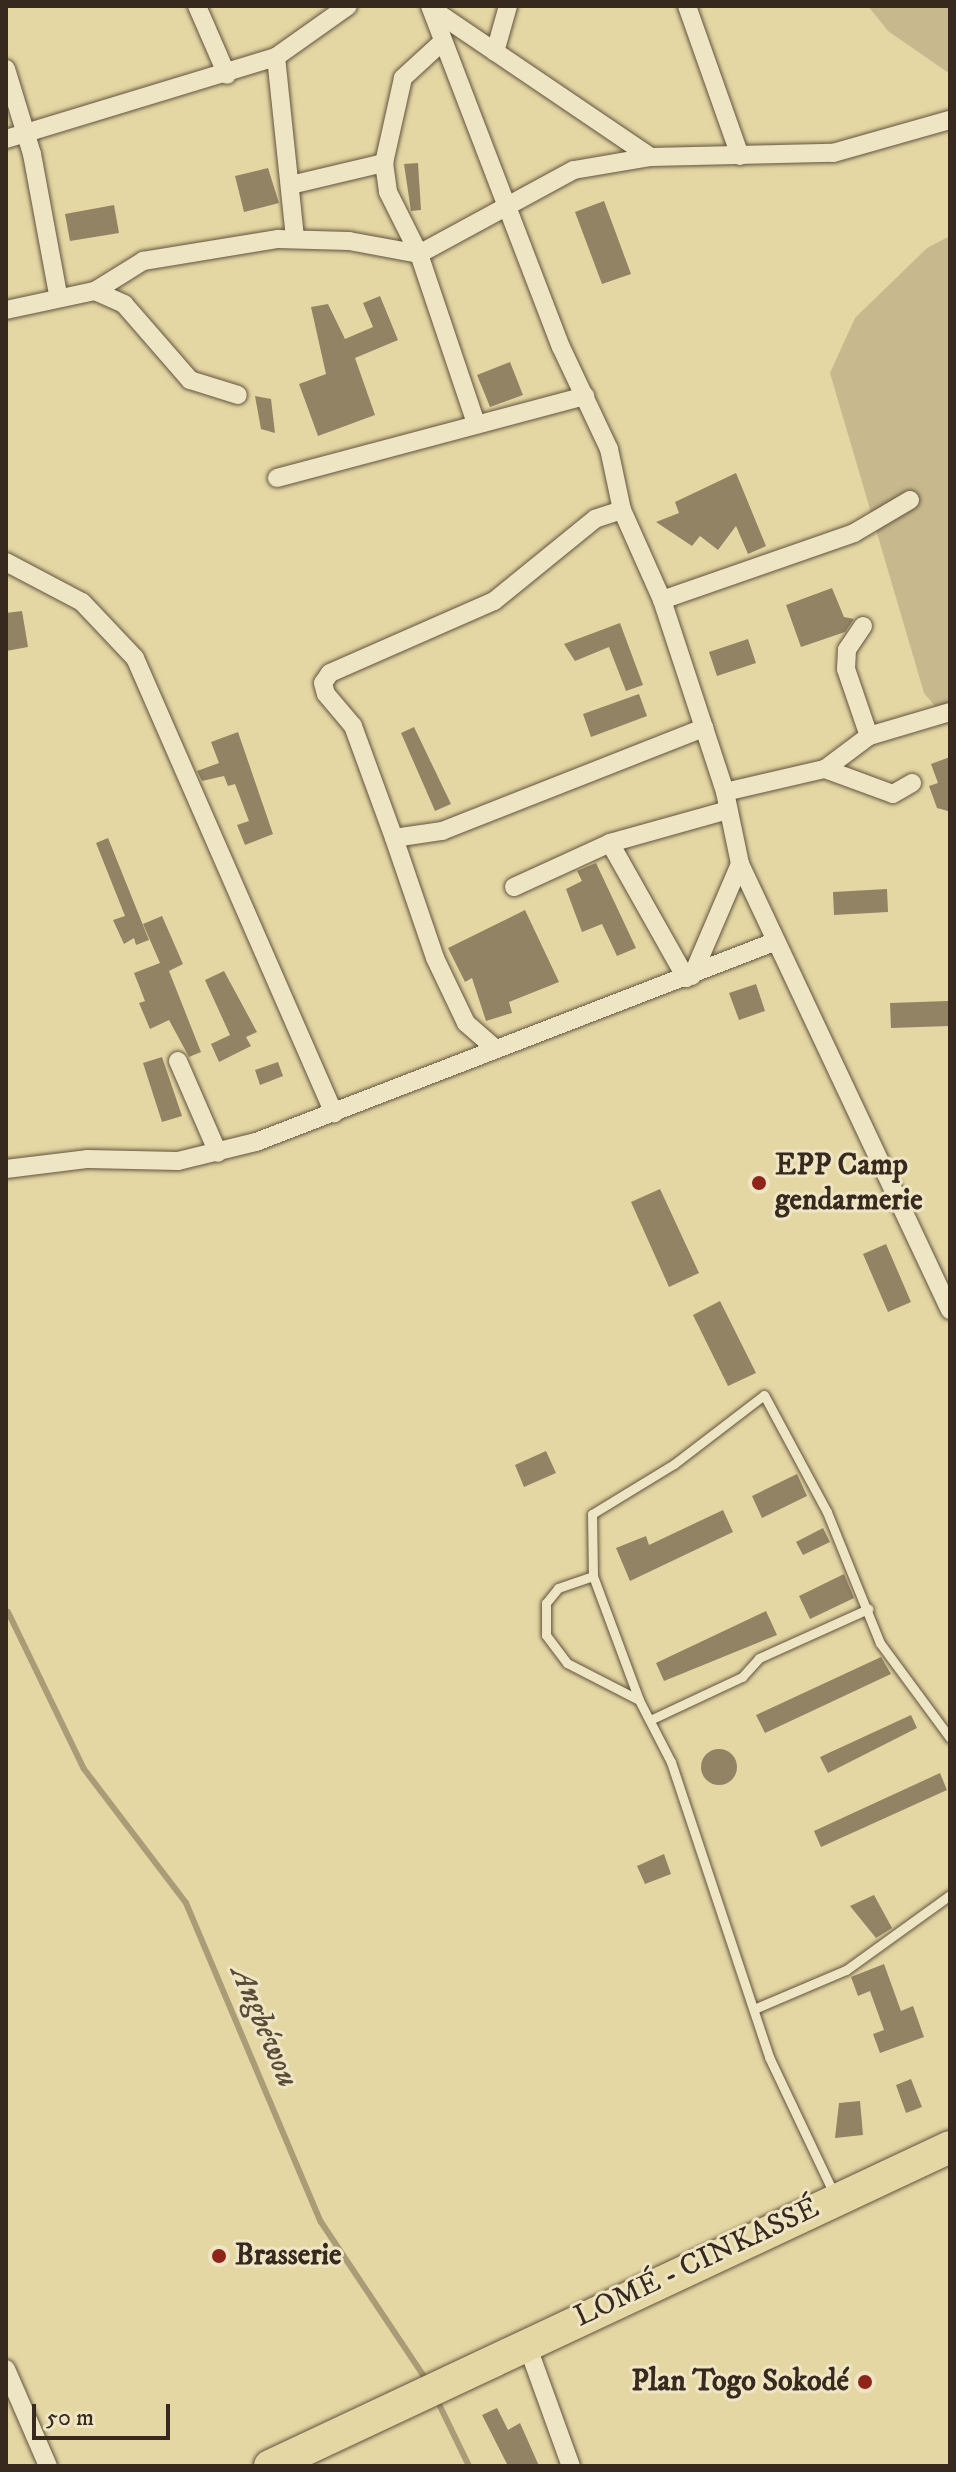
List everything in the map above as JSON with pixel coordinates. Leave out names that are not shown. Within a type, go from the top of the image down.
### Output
[{"type":"highway","name":"LOMÉ - CINKASSÉ","points":[[270,2466],[526,2342],[950,2147]]},
{"type":"street","points":[[197,6],[227,75]]},
{"type":"street","points":[[495,52],[508,6]]},
{"type":"street","points":[[687,6],[740,156]]},
{"type":"street","points":[[6,139],[26,136],[227,75],[276,57],[343,8]]},
{"type":"street","points":[[431,8],[651,157]]},
{"type":"street","points":[[431,8],[441,43],[609,449],[622,510],[662,600],[704,728],[727,801],[740,864],[774,942],[950,1310]]},
{"type":"street","points":[[441,43],[403,78],[384,163],[388,192],[419,254],[476,423]]},
{"type":"street","points":[[276,57],[295,237]]},
{"type":"street","points":[[6,69],[26,136],[58,294]]},
{"type":"street","points":[[6,310],[58,294],[95,291],[143,261],[295,237],[419,254],[509,211],[530,190],[574,170],[651,157],[833,153],[950,120]]},
{"type":"street","points":[[291,185],[384,163]]},
{"type":"street","points":[[95,291],[124,304],[190,380],[238,395]]},
{"type":"street","points":[[277,478],[585,396]]},
{"type":"street","points":[[662,600],[854,533],[910,500]]},
{"type":"street","points":[[495,1048],[466,1023],[435,958],[353,726],[323,683],[340,668],[494,601],[595,519],[622,510]]},
{"type":"street","points":[[6,562],[82,602],[135,658],[334,1113]]},
{"type":"street","points":[[863,626],[846,669],[869,736]]},
{"type":"street","points":[[514,887],[610,843],[825,769],[869,736],[950,712]]},
{"type":"street","points":[[394,838],[442,831],[704,728]]},
{"type":"street","points":[[825,769],[893,794],[912,783]]},
{"type":"street","points":[[610,843],[689,977]]},
{"type":"street","points":[[689,977],[740,864]]},
{"type":"street","points":[[6,1169],[218,1153],[334,1113],[774,942]]},
{"type":"street","points":[[178,1061],[218,1153]]},
{"type":"street","points":[[526,2342],[571,2466]]},
{"type":"street","points":[[6,2369],[48,2466]]},
{"type":"lane","points":[[837,2199],[754,2009],[671,1762],[639,1700],[593,1576],[592,1514],[697,1449],[764,1395],[868,1609],[880,1643],[950,1738]]},
{"type":"lane","points":[[593,1576],[558,1588],[546,1603],[546,1635],[567,1663],[639,1700]]},
{"type":"lane","points":[[650,1720],[742,1677],[759,1658],[868,1609]]},
{"type":"lane","points":[[754,2009],[846,1970],[950,1895]]},
{"type":"shaded area","points":[[868,6],[950,6],[950,74],[888,31]]},
{"type":"shaded area","points":[[950,236],[950,724],[924,693],[830,373],[855,318],[927,248]]},
{"type":"building","points":[[418,163],[421,210],[411,211],[404,164]]},
{"type":"building","points":[[268,168],[279,203],[244,212],[235,176]]},
{"type":"building","points":[[604,201],[631,274],[602,284],[575,212]]},
{"type":"building","points":[[114,205],[119,233],[70,241],[65,214]]},
{"type":"building","points":[[380,296],[398,340],[355,358],[375,415],[318,436],[299,384],[326,374],[311,307],[328,304],[345,339],[373,327],[363,303]]},
{"type":"building","points":[[510,362],[523,395],[490,407],[477,375]]},
{"type":"building","points":[[255,396],[271,399],[275,433],[261,429]]},
{"type":"building","points":[[736,473],[766,546],[748,554],[736,526],[718,550],[700,536],[692,546],[656,522],[679,513],[675,502]]},
{"type":"building","points":[[832,588],[844,617],[854,619],[845,632],[801,647],[786,605]]},
{"type":"building","points":[[22,611],[28,647],[6,651],[6,613]]},
{"type":"building","points":[[620,623],[643,685],[626,691],[609,647],[575,661],[564,644]]},
{"type":"building","points":[[748,639],[756,663],[717,676],[709,652]]},
{"type":"building","points":[[639,694],[647,716],[591,737],[583,714]]},
{"type":"building","points":[[414,727],[451,804],[435,811],[401,733]]},
{"type":"building","points":[[238,732],[273,834],[245,845],[237,825],[249,821],[235,784],[228,786],[224,776],[202,781],[197,771],[219,763],[211,742]]},
{"type":"building","points":[[950,757],[948,811],[937,808],[929,786],[938,783],[931,764]]},
{"type":"building","points":[[108,838],[149,940],[136,945],[134,938],[124,944],[113,920],[125,916],[96,843]]},
{"type":"building","points":[[596,863],[636,948],[617,956],[602,924],[582,932],[566,889],[582,881],[577,871]]},
{"type":"building","points":[[887,889],[888,912],[834,915],[833,892]]},
{"type":"building","points":[[525,910],[559,982],[509,1002],[512,1013],[486,1021],[472,978],[465,982],[448,948]]},
{"type":"building","points":[[162,916],[183,964],[169,971],[201,1052],[189,1057],[169,1020],[150,1029],[139,1003],[145,1001],[134,973],[160,963],[143,924]]},
{"type":"building","points":[[224,971],[257,1032],[246,1037],[251,1046],[219,1062],[211,1044],[230,1035],[205,980]]},
{"type":"building","points":[[756,984],[765,1011],[739,1020],[729,993]]},
{"type":"building","points":[[948,1001],[949,1026],[891,1028],[890,1003]]},
{"type":"building","points":[[162,1057],[182,1116],[162,1122],[143,1063]]},
{"type":"building","points":[[278,1062],[283,1076],[260,1085],[255,1070]]},
{"type":"building","points":[[660,1189],[699,1273],[669,1287],[631,1202]]},
{"type":"building","points":[[886,1244],[911,1302],[888,1312],[863,1254]]},
{"type":"building","points":[[720,1301],[756,1373],[728,1386],[693,1315]]},
{"type":"building","points":[[546,1451],[556,1473],[524,1487],[515,1465]]},
{"type":"building","points":[[797,1474],[807,1496],[762,1518],[752,1496]]},
{"type":"building","points":[[723,1510],[733,1532],[630,1581],[616,1548],[646,1536],[649,1545]]},
{"type":"building","points":[[823,1528],[830,1542],[803,1555],[796,1542]]},
{"type":"building","points":[[844,1574],[854,1598],[810,1619],[799,1596]]},
{"type":"building","points":[[766,1611],[777,1635],[664,1681],[656,1663]]},
{"type":"building","points":[[881,1657],[891,1674],[765,1733],[756,1715]]},
{"type":"building","points":[[911,1715],[917,1728],[828,1773],[820,1757]]},
{"type":"building","points":[[719,1749],[732,1754],[737,1767],[732,1780],[719,1785],[706,1780],[701,1767],[706,1754]]},
{"type":"building","points":[[940,1773],[947,1790],[821,1847],[814,1831]]},
{"type":"building","points":[[664,1854],[671,1874],[645,1884],[637,1866]]},
{"type":"building","points":[[874,1895],[892,1928],[876,1938],[850,1906]]},
{"type":"building","points":[[884,1964],[901,2011],[913,2006],[924,2037],[880,2053],[873,2034],[884,2030],[870,1991],[858,1996],[851,1977]]},
{"type":"building","points":[[911,2079],[922,2107],[906,2113],[896,2085]]},
{"type":"building","points":[[860,2101],[863,2135],[835,2138],[839,2103]]},
{"type":"building","points":[[497,2408],[508,2430],[520,2423],[539,2466],[508,2466],[482,2415]]},
{"type":"waterway","name":"Angbéwou","points":[[8,1612],[84,1769],[186,1903],[321,2222],[427,2381]]},
{"type":"waterway","name":"Angbéwou","points":[[436,2398],[469,2466]]},
{"type":"place","name":"EPP Camp gendarmerie","points":[[759,1183]]},
{"type":"place","name":"Brasserie","points":[[219,2256]]},
{"type":"place","name":"Plan Togo Sokodé","points":[[865,2382]]}]
